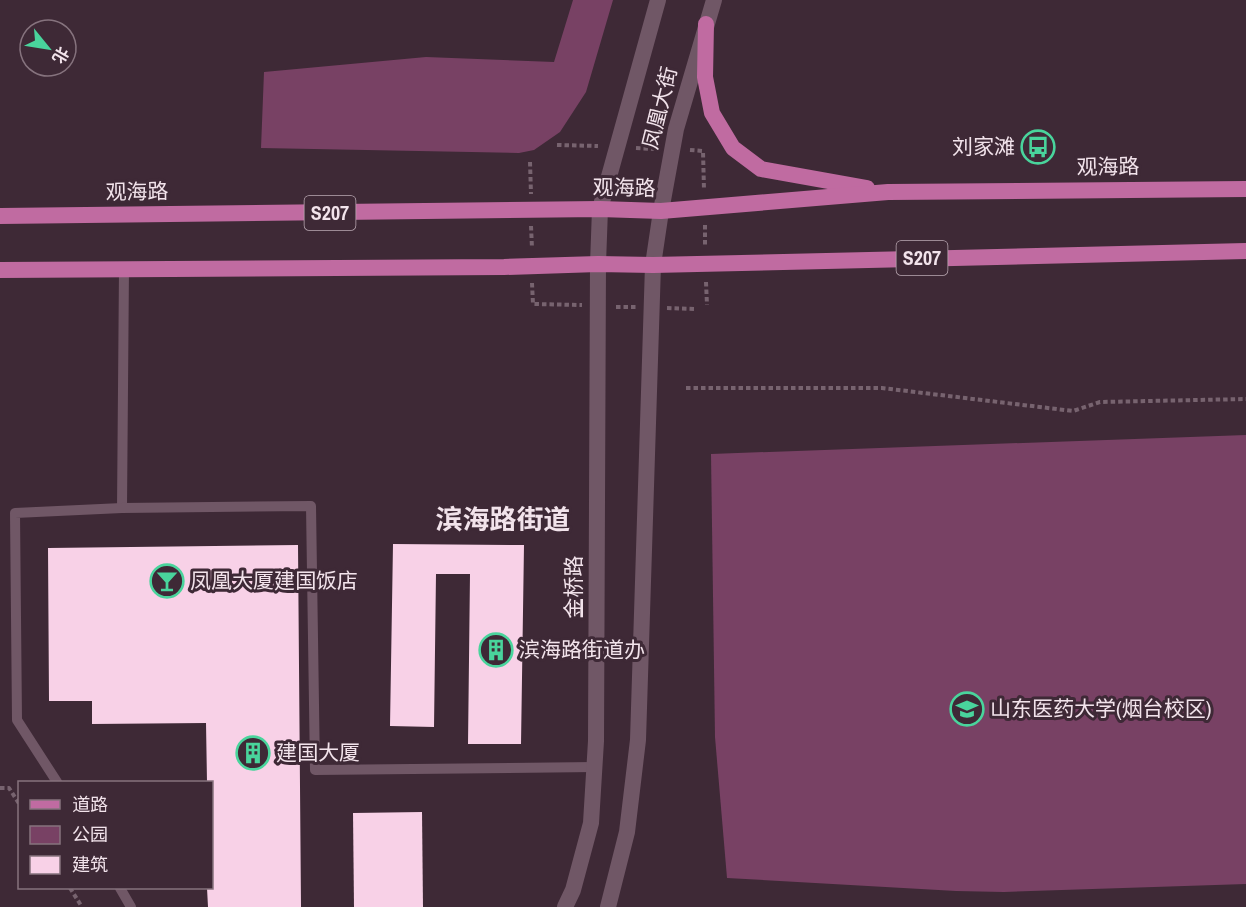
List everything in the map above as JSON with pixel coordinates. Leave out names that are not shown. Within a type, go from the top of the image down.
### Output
[{"type":"main road","points":[[706,24],[705,77],[712,113],[733,148],[761,169],[888,192]]},
{"type":"main road","name":"观海路","points":[[0,216],[600,209],[660,211],[888,192],[1246,189]]},
{"type":"main road","name":"S207","points":[[0,270],[653,265],[1246,251]]},
{"type":"street","name":"凤凰大街","points":[[598,264],[600,209],[658,0]]},
{"type":"street","name":"凤凰大街","points":[[653,265],[660,211],[676,129],[714,0]]},
{"type":"street","name":"金桥路","points":[[565,907],[573,890],[591,823],[595,767],[598,264]]},
{"type":"street","points":[[608,907],[627,832],[638,740],[653,265]]},
{"type":"lane","points":[[122,508],[124,268]]},
{"type":"lane","points":[[56,781],[17,720],[15,513],[122,508],[311,506],[315,770],[595,767]]},
{"type":"lane","points":[[121,889],[131,907]]},
{"type":"path","points":[[686,388],[882,388],[1073,411],[1100,402],[1246,399]]},
{"type":"path","points":[[0,788],[9,788],[18,802]]},
{"type":"path","points":[[71,889],[82,907]]},
{"type":"path","points":[[76,907],[79,901]]},
{"type":"green space","points":[[573,0],[613,0],[586,92],[560,132],[534,150],[519,153],[261,148],[264,72],[426,57],[554,62]]},
{"type":"green space","name":"山东医药大学(烟台校区)","points":[[1246,435],[1246,884],[1004,892],[727,878],[715,737],[711,454]]},
{"type":"building","name":"滨海路街道办","points":[[393,544],[524,545],[521,744],[468,744],[470,574],[436,574],[434,727],[390,726]]},
{"type":"building","name":"建国大厦","points":[[298,545],[301,907],[208,907],[207,889],[213,889],[213,781],[207,781],[206,723],[92,724],[92,701],[49,701],[48,548]]},
{"type":"building","name":"建国大厦","points":[[422,812],[423,907],[354,907],[353,813]]},
{"type":"place","name":"刘家滩","points":[[1038,147]]},
{"type":"place","name":"凤凰大厦建国饭店","points":[[167,581]]},
{"type":"place","name":"滨海路街道办","points":[[496,650]]},
{"type":"place","name":"山东医药大学(烟台校区)","points":[[967,709]]},
{"type":"place","name":"建国大厦","points":[[253,753]]},
{"type":"district","name":"滨海路街道","points":[[503,520]]}]
